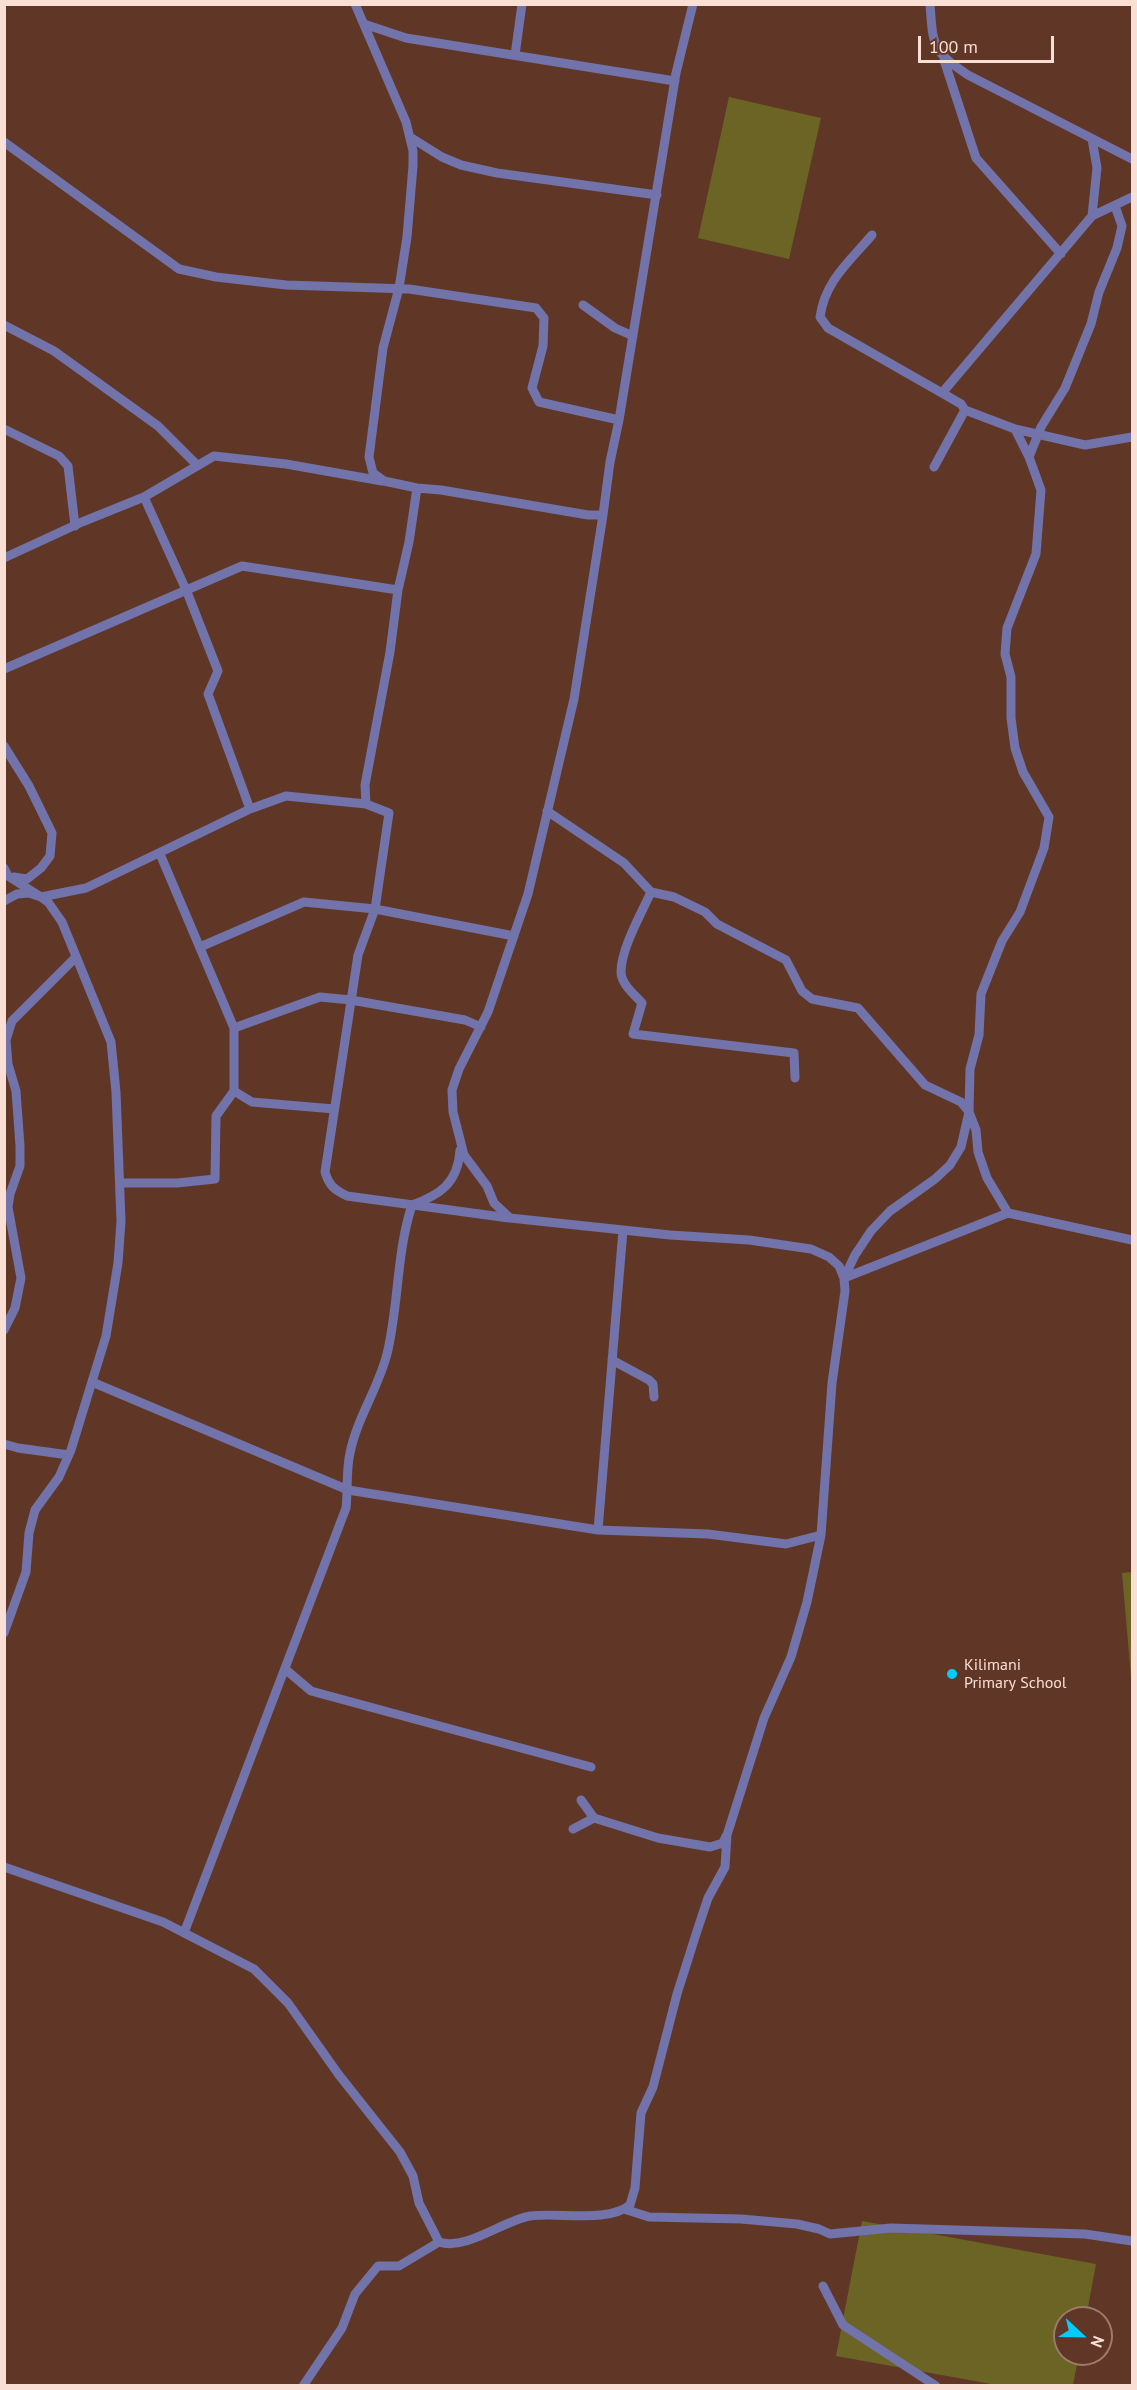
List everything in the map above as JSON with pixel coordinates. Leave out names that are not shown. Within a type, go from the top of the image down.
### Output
[{"type":"street","points":[[355,4],[402,112],[410,137],[413,166],[407,237],[399,288],[383,348],[369,457],[374,473],[384,481]]},
{"type":"street","points":[[515,56],[522,4]]},
{"type":"street","points":[[510,1218],[494,1203],[487,1186],[464,1155],[453,1112],[452,1090],[459,1069],[481,1027],[528,894],[574,699],[610,462],[619,420],[675,81],[693,4]]},
{"type":"street","points":[[930,4],[932,42],[944,60],[976,158],[1061,254]]},
{"type":"street","points":[[364,24],[406,38],[675,81]]},
{"type":"street","points":[[944,60],[968,75],[1132,159]]},
{"type":"street","points":[[410,137],[442,157],[461,165],[657,195]]},
{"type":"street","points":[[1092,139],[1097,168],[1092,216]]},
{"type":"street","points":[[4,142],[179,269],[216,277],[286,285],[399,288],[536,308],[544,318],[543,346],[532,388],[539,402],[619,420]]},
{"type":"street","points":[[942,393],[1092,216],[1132,198]]},
{"type":"street","points":[[1029,457],[1038,434],[1065,388],[1091,324],[1099,292],[1117,248],[1122,226],[1114,206]]},
{"type":"street","points":[[872,235],[833,279],[822,305],[820,317],[828,328],[961,404],[965,410],[1015,429],[1084,445],[1132,437]]},
{"type":"street","points":[[583,305],[615,328],[633,336]]},
{"type":"street","points":[[4,325],[54,351],[148,419],[197,465]]},
{"type":"street","points":[[934,467],[965,410]]},
{"type":"street","points":[[4,429],[58,456],[68,466],[75,526]]},
{"type":"street","points":[[844,1278],[857,1252],[871,1232],[890,1211],[935,1179],[950,1165],[961,1147],[969,1112],[970,1069],[979,1035],[981,994],[1002,941],[1020,912],[1044,848],[1049,817],[1023,772],[1015,748],[1011,718],[1011,677],[1005,654],[1007,628],[1036,554],[1041,490],[1029,457],[1015,429]]},
{"type":"street","points":[[4,558],[144,497],[214,456],[286,464],[417,488],[588,515],[603,515]]},
{"type":"street","points":[[366,804],[365,785],[417,488]]},
{"type":"street","points":[[144,497],[187,592],[218,671],[208,694],[250,809]]},
{"type":"street","points":[[4,669],[187,592],[242,566],[398,590]]},
{"type":"street","points":[[4,746],[29,786],[52,833],[50,856],[41,868],[27,879],[6,872]]},
{"type":"street","points":[[4,901],[17,894],[29,893],[41,897],[86,888],[250,809],[286,796],[366,804],[389,813],[375,909],[358,955],[334,1109],[325,1172],[328,1182],[335,1190],[347,1196],[510,1218],[748,1240],[811,1250],[830,1258],[840,1266],[845,1291],[832,1383],[821,1535],[798,1638],[764,1718],[727,1835],[723,1843],[710,1847],[658,1838],[594,1818],[581,1800]]},
{"type":"street","points":[[547,811],[624,863],[651,892],[674,897],[705,912],[717,924],[786,960],[802,991],[812,999],[858,1008],[926,1085],[961,1102],[969,1112],[976,1130],[978,1152],[987,1178],[1008,1213]]},
{"type":"street","points":[[120,1183],[177,1183],[216,1179],[216,1116],[234,1091],[234,1028],[160,854]]},
{"type":"street","points":[[4,1633],[26,1572],[29,1533],[36,1510],[59,1477],[69,1455],[106,1336],[118,1263],[121,1221],[113,1052],[62,922],[41,897],[6,872]]},
{"type":"street","points":[[651,892],[629,939],[621,974],[627,986],[642,1003],[633,1034],[794,1053],[795,1078]]},
{"type":"street","points":[[200,947],[304,903],[375,909],[514,936]]},
{"type":"street","points":[[4,1330],[15,1308],[21,1278],[8,1207],[20,1166],[20,1146],[16,1091],[8,1064],[6,1040],[12,1021],[76,957]]},
{"type":"street","points":[[234,1028],[320,997],[351,1000],[465,1020],[481,1027]]},
{"type":"street","points":[[234,1091],[252,1102],[334,1109]]},
{"type":"street","points":[[412,1205],[445,1189],[460,1160],[460,1144]]},
{"type":"street","points":[[184,1932],[346,1508],[349,1454],[387,1354],[399,1262],[405,1227],[412,1205]]},
{"type":"street","points":[[844,1278],[1008,1213],[1132,1240]]},
{"type":"street","points":[[598,1530],[614,1363],[623,1230]]},
{"type":"street","points":[[830,1258],[845,1257],[857,1252]]},
{"type":"street","points":[[614,1363],[649,1380],[653,1384],[654,1397]]},
{"type":"street","points":[[92,1382],[348,1490],[598,1530],[708,1534],[786,1544],[821,1535]]},
{"type":"street","points":[[4,1444],[69,1455]]},
{"type":"street","points":[[285,1669],[311,1691],[591,1767]]},
{"type":"street","points":[[573,1829],[594,1818]]},
{"type":"street","points":[[4,1867],[163,1922],[254,1969],[288,2003],[339,2075],[400,2152],[413,2176],[418,2203],[439,2242],[448,2245],[528,2217],[553,2214],[599,2215],[624,2209],[630,2205],[634,2197],[641,2113],[653,2087],[677,1994],[708,1898],[725,1867],[727,1835]]},
{"type":"street","points":[[624,2209],[649,2217],[741,2219],[797,2224],[830,2234],[891,2228],[1085,2234],[1132,2241]]},
{"type":"street","points":[[303,2385],[342,2328],[355,2294],[378,2266],[399,2266],[439,2242]]},
{"type":"street","points":[[823,2286],[843,2325],[936,2385]]},
{"type":"shaded area","points":[[729,97],[821,118],[789,259],[698,238]]},
{"type":"shaded area","points":[[1132,1572],[1132,1688],[1122,1573]]},
{"type":"shaded area","points":[[862,2221],[1096,2264],[1088,2306],[1053,2306],[1053,2366],[1077,2366],[1073,2385],[997,2385],[836,2356]]},
{"type":"place","name":"Kilimani Primary School","points":[[952,1674]]}]
